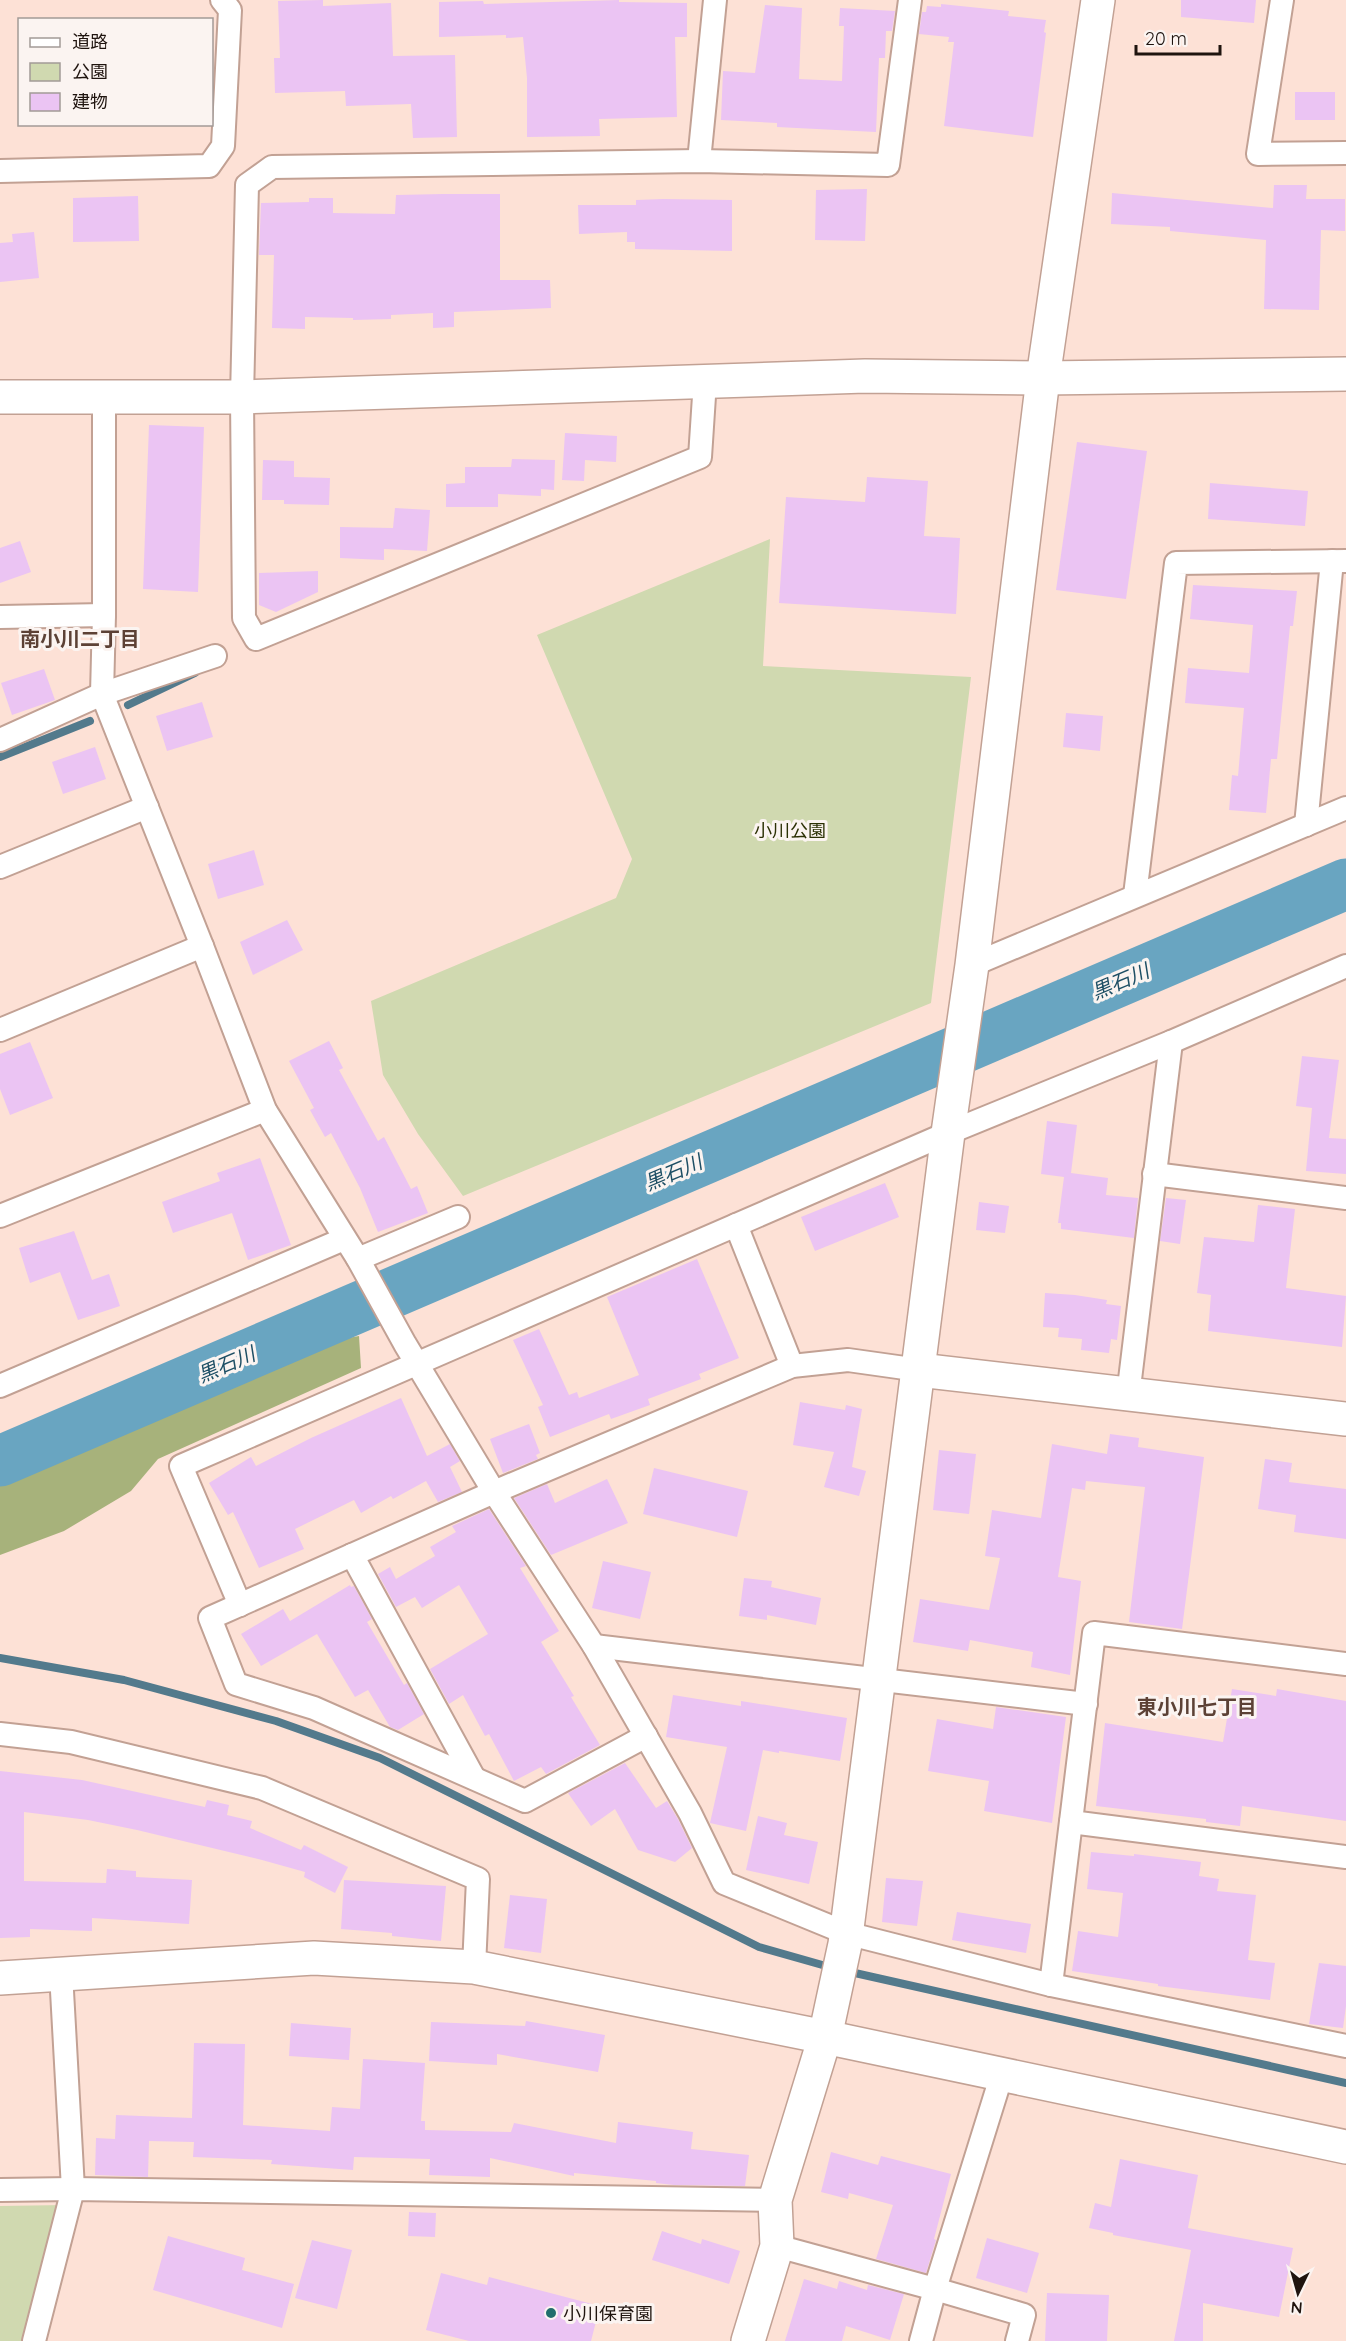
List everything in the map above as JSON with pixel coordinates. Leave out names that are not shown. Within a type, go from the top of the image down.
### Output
[{"type":"street","points":[[0,171],[209,166],[223,146],[230,10],[222,0]]},
{"type":"street","points":[[699,161],[715,0]]},
{"type":"street","points":[[705,381],[700,457],[256,639],[244,618],[242,397],[247,185],[272,167],[699,161],[888,165],[910,0]]},
{"type":"street","points":[[748,2341],[777,2246],[775,2200],[825,2037],[846,1939],[963,1017],[972,965],[1043,378],[1098,0]]},
{"type":"street","points":[[1282,0],[1258,154],[1346,153]]},
{"type":"street","points":[[0,397],[242,397],[866,376],[1043,378],[1346,374]]},
{"type":"street","points":[[104,396],[102,694],[265,1110],[362,1266],[494,1492],[594,1646],[690,1813],[724,1882],[846,1939],[1346,2046]]},
{"type":"street","points":[[1135,895],[1176,563],[1339,561],[1306,825]]},
{"type":"street","points":[[0,617],[104,615]]},
{"type":"street","points":[[0,740],[102,694],[215,656]]},
{"type":"street","points":[[0,867],[147,807]]},
{"type":"street","points":[[972,965],[1346,808]]},
{"type":"street","points":[[0,1030],[202,946]]},
{"type":"street","points":[[240,1605],[181,1466],[411,1353],[736,1225],[950,1121],[1171,1042],[1346,966]]},
{"type":"street","points":[[1128,1395],[1171,1042]]},
{"type":"street","points":[[0,1216],[265,1110]]},
{"type":"street","points":[[1154,1174],[1346,1198]]},
{"type":"street","points":[[362,1266],[458,1217]]},
{"type":"street","points":[[736,1225],[792,1366]]},
{"type":"street","points":[[0,1386],[344,1239]]},
{"type":"street","points":[[646,1736],[525,1801],[314,1708],[236,1684],[210,1618],[494,1492],[792,1366],[848,1360],[1128,1395],[1346,1419]]},
{"type":"street","points":[[352,1555],[474,1778]]},
{"type":"street","points":[[1051,1984],[1094,1633],[1346,1664]]},
{"type":"street","points":[[594,1646],[1086,1704]]},
{"type":"street","points":[[0,1734],[71,1742],[262,1788],[478,1879],[474,1967]]},
{"type":"street","points":[[1071,1822],[1346,1857]]},
{"type":"street","points":[[0,1978],[314,1958],[474,1967],[825,2037],[1346,2147]]},
{"type":"street","points":[[34,2341],[73,2189],[61,1973]]},
{"type":"street","points":[[921,2341],[1002,2074]]},
{"type":"street","points":[[0,2190],[73,2189],[775,2200]]},
{"type":"street","points":[[777,2246],[1024,2315],[1017,2341]]},
{"type":"green space","name":"小川公園","points":[[770,539],[763,666],[971,677],[931,1003],[463,1196],[418,1134],[383,1075],[371,1001],[616,898],[632,859],[537,635]]},
{"type":"green space","points":[[359,1336],[361,1368],[158,1459],[131,1491],[64,1531],[0,1555],[0,1486],[253,1370],[315,1346]]},
{"type":"green space","points":[[64,2205],[27,2341],[0,2341],[0,2206]]},
{"type":"building","points":[[323,0],[323,6],[391,3],[393,56],[455,55],[457,137],[413,138],[411,104],[346,106],[345,91],[275,93],[274,58],[280,58],[278,1]]},
{"type":"building","points":[[619,0],[619,2],[687,3],[687,37],[675,37],[677,117],[599,119],[600,136],[527,137],[527,78],[523,37],[506,38],[506,35],[439,37],[439,2],[483,1],[484,4]]},
{"type":"building","points":[[1181,0],[1256,0],[1254,23],[1181,17]]},
{"type":"building","points":[[941,4],[1009,11],[1008,16],[1046,20],[1033,137],[944,126],[954,42],[948,42],[949,37],[919,34],[922,12],[926,12],[927,6],[941,7]]},
{"type":"building","points":[[765,5],[802,8],[799,79],[842,81],[844,26],[839,26],[840,8],[895,11],[892,31],[886,31],[885,58],[879,58],[876,132],[777,127],[777,123],[721,120],[723,71],[755,73]]},
{"type":"building","points":[[1295,92],[1335,92],[1335,120],[1295,120]]},
{"type":"building","points":[[1274,185],[1307,185],[1306,199],[1345,199],[1345,231],[1321,230],[1319,310],[1264,309],[1266,240],[1170,231],[1170,227],[1111,224],[1112,193],[1273,208]]},
{"type":"building","points":[[867,189],[865,241],[815,240],[816,190]]},
{"type":"building","points":[[500,194],[500,280],[550,280],[551,308],[454,312],[454,327],[433,328],[433,313],[391,315],[391,319],[353,320],[353,318],[305,317],[305,329],[272,328],[274,255],[259,255],[261,203],[309,202],[309,198],[333,198],[333,213],[395,214],[396,195]]},
{"type":"building","points":[[138,196],[139,241],[73,242],[73,198]]},
{"type":"building","points":[[636,200],[732,200],[732,251],[635,249],[635,242],[627,242],[627,232],[579,234],[578,205],[636,205]]},
{"type":"building","points":[[34,232],[39,278],[0,282],[0,243],[13,242],[12,234]]},
{"type":"building","points":[[149,425],[204,427],[198,592],[143,589]]},
{"type":"building","points":[[565,433],[617,436],[616,462],[585,460],[584,481],[562,480]]},
{"type":"building","points":[[1077,442],[1147,451],[1126,599],[1056,590]]},
{"type":"building","points":[[512,459],[555,460],[554,490],[541,489],[541,496],[498,494],[498,507],[446,507],[446,484],[465,483],[465,467],[511,467]]},
{"type":"building","points":[[263,460],[294,461],[294,477],[330,478],[329,505],[284,504],[284,500],[262,500]]},
{"type":"building","points":[[867,477],[928,481],[924,536],[960,538],[956,614],[779,603],[786,497],[865,502]]},
{"type":"building","points":[[1210,483],[1308,491],[1305,526],[1208,519]]},
{"type":"building","points":[[395,508],[430,510],[427,551],[384,549],[384,560],[340,558],[340,527],[393,528]]},
{"type":"building","points":[[20,541],[31,572],[0,583],[0,548]]},
{"type":"building","points":[[318,571],[318,592],[276,612],[259,605],[259,573]]},
{"type":"building","points":[[1193,585],[1297,591],[1293,626],[1290,626],[1277,759],[1271,759],[1266,813],[1229,810],[1232,775],[1238,776],[1244,708],[1185,703],[1188,668],[1249,673],[1253,625],[1190,619]]},
{"type":"building","points":[[44,669],[55,700],[12,715],[1,683]]},
{"type":"building","points":[[202,702],[213,737],[167,751],[156,716]]},
{"type":"building","points":[[1066,713],[1103,716],[1100,751],[1063,747]]},
{"type":"building","points":[[95,747],[106,779],[63,794],[52,762]]},
{"type":"building","points":[[254,850],[264,885],[218,899],[208,864]]},
{"type":"building","points":[[287,920],[303,950],[253,975],[240,942]]},
{"type":"building","points":[[329,1041],[343,1068],[339,1070],[378,1141],[384,1137],[411,1189],[417,1186],[428,1213],[378,1232],[360,1188],[331,1133],[325,1137],[310,1110],[314,1108],[289,1061]]},
{"type":"building","points":[[30,1042],[53,1098],[10,1115],[0,1089],[0,1054]]},
{"type":"building","points":[[1302,1056],[1339,1060],[1329,1138],[1346,1139],[1346,1174],[1306,1171],[1312,1108],[1296,1106]]},
{"type":"building","points":[[1047,1121],[1077,1125],[1071,1173],[1108,1178],[1106,1195],[1138,1198],[1134,1238],[1061,1229],[1061,1223],[1058,1223],[1064,1177],[1041,1174]]},
{"type":"building","points":[[260,1158],[291,1245],[248,1260],[232,1213],[173,1233],[162,1202],[220,1181],[217,1173]]},
{"type":"building","points":[[885,1183],[899,1217],[815,1251],[801,1217]]},
{"type":"building","points":[[1166,1198],[1186,1200],[1180,1244],[1160,1241]]},
{"type":"building","points":[[979,1202],[1009,1206],[1005,1233],[976,1230]]},
{"type":"building","points":[[1258,1205],[1295,1209],[1286,1288],[1346,1296],[1342,1347],[1208,1331],[1211,1295],[1197,1293],[1204,1237],[1254,1242]]},
{"type":"building","points":[[74,1231],[92,1280],[109,1274],[120,1306],[78,1320],[60,1272],[30,1283],[19,1248]]},
{"type":"building","points":[[697,1259],[739,1358],[699,1374],[701,1379],[648,1399],[650,1405],[611,1419],[609,1414],[550,1437],[538,1407],[543,1405],[513,1340],[539,1329],[569,1395],[577,1392],[579,1398],[639,1375],[607,1297]]},
{"type":"building","points":[[1045,1293],[1107,1300],[1106,1304],[1121,1306],[1117,1340],[1111,1339],[1109,1353],[1081,1350],[1082,1339],[1058,1337],[1059,1328],[1043,1327]]},
{"type":"building","points":[[401,1398],[427,1456],[450,1444],[460,1461],[450,1467],[462,1492],[438,1502],[426,1481],[393,1499],[391,1496],[361,1513],[354,1500],[295,1529],[304,1549],[259,1568],[233,1512],[228,1515],[209,1483],[251,1457],[256,1466],[311,1438]]},
{"type":"building","points":[[800,1402],[845,1410],[846,1405],[862,1409],[852,1467],[866,1471],[859,1496],[824,1487],[834,1452],[793,1445]]},
{"type":"building","points":[[529,1424],[540,1453],[536,1455],[538,1459],[503,1473],[490,1439]]},
{"type":"building","points":[[1110,1434],[1139,1438],[1138,1447],[1204,1457],[1182,1629],[1129,1622],[1145,1487],[1086,1481],[1085,1490],[1072,1488],[1058,1577],[1081,1581],[1070,1675],[1031,1667],[1033,1652],[970,1640],[968,1651],[913,1642],[920,1599],[989,1610],[1000,1558],[985,1556],[992,1510],[1041,1518],[1052,1444],[1107,1454]]},
{"type":"building","points":[[939,1450],[976,1454],[969,1514],[933,1510]]},
{"type":"building","points":[[1265,1459],[1292,1463],[1289,1482],[1346,1489],[1346,1539],[1294,1532],[1296,1515],[1258,1509]]},
{"type":"building","points":[[654,1468],[748,1491],[737,1537],[643,1514]]},
{"type":"building","points":[[607,1479],[628,1523],[551,1555],[514,1498],[547,1484],[555,1503]]},
{"type":"building","points":[[489,1509],[526,1566],[520,1568],[559,1631],[541,1642],[600,1745],[546,1774],[541,1767],[514,1781],[489,1734],[485,1736],[463,1695],[449,1704],[430,1669],[488,1634],[459,1585],[422,1608],[415,1597],[396,1607],[378,1574],[390,1567],[396,1579],[435,1556],[430,1547],[456,1532],[452,1526]]},
{"type":"building","points":[[603,1561],[651,1572],[640,1619],[592,1608]]},
{"type":"building","points":[[744,1578],[772,1581],[771,1587],[821,1598],[816,1625],[767,1615],[767,1620],[739,1616]]},
{"type":"building","points":[[350,1585],[354,1586],[372,1619],[367,1622],[404,1685],[407,1683],[424,1714],[398,1730],[390,1727],[368,1690],[355,1697],[317,1634],[261,1666],[241,1634],[283,1609],[290,1621]]},
{"type":"building","points":[[1232,1689],[1276,1696],[1277,1689],[1346,1701],[1346,1821],[1242,1806],[1240,1826],[1206,1822],[1206,1819],[1096,1806],[1105,1723],[1223,1742]]},
{"type":"building","points":[[673,1695],[741,1706],[741,1701],[847,1718],[840,1761],[763,1750],[746,1831],[710,1823],[727,1747],[666,1737]]},
{"type":"building","points":[[996,1707],[1066,1717],[1052,1823],[984,1811],[989,1781],[928,1771],[937,1719],[993,1729]]},
{"type":"building","points":[[625,1763],[656,1808],[667,1801],[678,1819],[692,1848],[675,1862],[638,1850],[615,1809],[591,1826],[568,1793]]},
{"type":"building","points":[[0,1771],[82,1780],[205,1807],[207,1800],[229,1805],[227,1815],[252,1821],[250,1828],[301,1850],[304,1845],[348,1867],[335,1893],[304,1877],[305,1872],[262,1860],[88,1820],[24,1812],[24,1881],[106,1883],[107,1869],[136,1871],[136,1877],[192,1880],[189,1924],[92,1918],[92,1931],[30,1929],[30,1937],[0,1938]]},
{"type":"building","points":[[758,1816],[787,1823],[784,1835],[818,1842],[809,1884],[746,1870]]},
{"type":"building","points":[[1091,1852],[1134,1856],[1134,1854],[1201,1862],[1199,1876],[1219,1879],[1217,1891],[1256,1895],[1248,1960],[1275,1963],[1270,2000],[1158,1986],[1158,1984],[1072,1971],[1078,1931],[1118,1937],[1123,1893],[1087,1889]]},
{"type":"building","points":[[886,1878],[923,1881],[917,1926],[882,1922]]},
{"type":"building","points":[[344,1880],[446,1886],[441,1941],[392,1936],[392,1933],[341,1929]]},
{"type":"building","points":[[510,1895],[547,1899],[541,1953],[504,1948]]},
{"type":"building","points":[[957,1912],[1031,1924],[1026,1953],[952,1940]]},
{"type":"building","points":[[1319,1963],[1346,1966],[1346,2006],[1343,2028],[1309,2024]]},
{"type":"building","points":[[526,2021],[605,2035],[598,2072],[497,2054],[497,2065],[429,2061],[431,2022],[525,2026]]},
{"type":"building","points":[[291,2023],[351,2028],[349,2060],[289,2056]]},
{"type":"building","points":[[194,2043],[245,2044],[243,2125],[330,2131],[332,2107],[360,2109],[363,2059],[425,2063],[421,2121],[425,2121],[425,2130],[511,2132],[514,2123],[616,2143],[618,2122],[693,2132],[691,2149],[749,2155],[745,2186],[674,2185],[656,2183],[656,2181],[574,2173],[574,2176],[490,2158],[490,2177],[429,2175],[430,2159],[354,2157],[353,2170],[271,2164],[272,2160],[193,2157],[194,2142],[149,2141],[148,2177],[95,2175],[96,2138],[115,2139],[116,2115],[192,2118]]},
{"type":"building","points":[[831,2152],[878,2165],[881,2156],[951,2174],[926,2273],[876,2259],[893,2205],[849,2193],[848,2199],[821,2192]]},
{"type":"building","points":[[1120,2159],[1198,2175],[1188,2228],[1293,2248],[1279,2317],[1203,2303],[1203,2341],[1174,2341],[1191,2250],[1089,2228],[1095,2203],[1111,2207]]},
{"type":"building","points":[[409,2212],[436,2213],[435,2237],[408,2236]]},
{"type":"building","points":[[662,2231],[701,2244],[702,2239],[740,2251],[729,2284],[652,2260]]},
{"type":"building","points":[[168,2236],[245,2258],[242,2270],[294,2284],[282,2328],[153,2290]]},
{"type":"building","points":[[987,2238],[1039,2253],[1027,2293],[976,2278]]},
{"type":"building","points":[[312,2240],[352,2250],[337,2309],[295,2298]]},
{"type":"building","name":"小川保育園","points":[[441,2273],[487,2285],[489,2277],[600,2306],[591,2341],[469,2341],[426,2330]]},
{"type":"building","points":[[804,2279],[837,2289],[839,2281],[867,2290],[868,2285],[904,2294],[890,2340],[846,2326],[842,2341],[785,2341]]},
{"type":"building","points":[[1047,2293],[1109,2295],[1107,2341],[1045,2341]]},
{"type":"waterway","points":[[128,705],[195,673]]},
{"type":"waterway","points":[[0,757],[90,721]]},
{"type":"waterway","name":"黒石川","points":[[0,1461],[1346,884]]},
{"type":"waterway","points":[[0,1658],[124,1680],[276,1721],[380,1758],[759,1947],[833,1968]]},
{"type":"waterway","points":[[846,1971],[1346,2083]]},
{"type":"place","name":"小川保育園","points":[[551,2313]]},
{"type":"district","name":"南小川二丁目","points":[[80,638]]},
{"type":"district","name":"東小川七丁目","points":[[1197,1706]]}]
